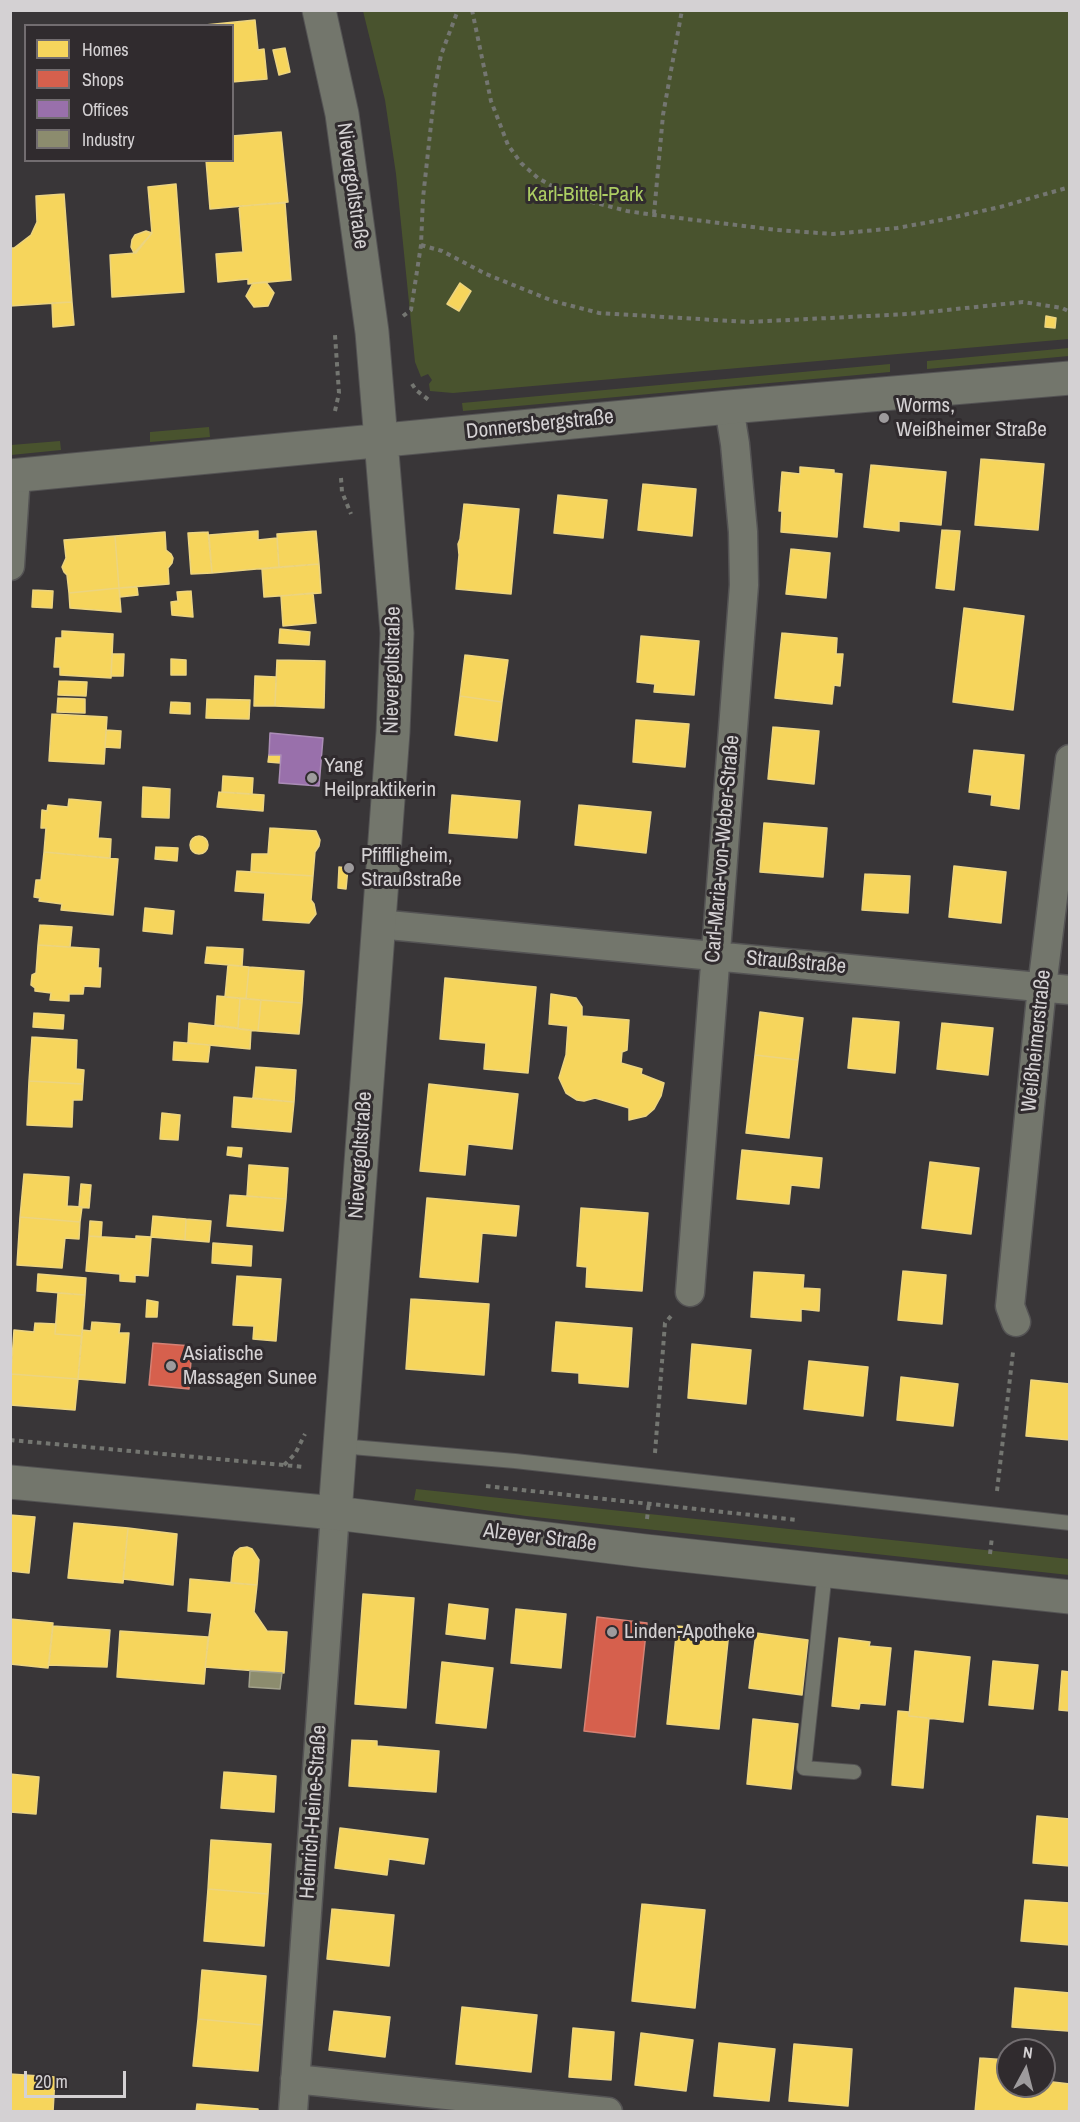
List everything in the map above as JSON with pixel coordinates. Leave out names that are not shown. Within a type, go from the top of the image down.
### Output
[{"type":"street","name":"Nievergoltstraße","points":[[319,10],[331,59],[352,177],[372,332],[395,601],[397,666],[335,1513]]},
{"type":"street","name":"Donnersbergstraße","points":[[13,476],[729,407],[1070,378]]},
{"type":"street","name":"Carl-Maria-von-Weber-Straße","points":[[690,1292],[744,585],[743,532],[735,444],[729,407]]},
{"type":"street","points":[[10,566],[13,476]]},
{"type":"street","name":"Weißheimerstraße","points":[[1016,1322],[1010,1306],[1056,988],[1070,759]]},
{"type":"street","name":"Straußstraße","points":[[378,924],[1056,988]]},
{"type":"street","name":"Alzeyer Straße","points":[[10,1482],[335,1513],[645,1551],[1070,1597]]},
{"type":"street","name":"Heinrich-Heine-Straße","points":[[292,2112],[335,1513]]},
{"type":"street","points":[[295,2079],[608,2112]]},
{"type":"lane","points":[[340,1446],[515,1461],[1070,1523]]},
{"type":"lane","points":[[825,1571],[804,1768],[854,1772]]},
{"type":"path","points":[[399,319],[411,310],[421,245],[423,198],[435,88],[441,55],[458,10]]},
{"type":"path","points":[[472,10],[491,101],[508,145],[521,163],[538,178],[559,190],[592,202],[654,215],[786,231],[833,234],[897,228],[941,220],[1070,187]]},
{"type":"path","points":[[654,215],[663,115],[682,10]]},
{"type":"path","points":[[421,245],[442,251],[486,274],[553,301],[609,314],[748,322],[909,314],[1023,302],[1062,308],[1070,312]]},
{"type":"path","points":[[342,492],[350,511],[351,522]]},
{"type":"path","points":[[645,1551],[665,1323],[690,1292]]},
{"type":"path","points":[[987,1589],[1016,1322]]},
{"type":"path","points":[[10,1440],[284,1465],[301,1444],[305,1435],[306,1423]]},
{"type":"path","points":[[485,1486],[802,1521]]},
{"type":"path","points":[[980,1539],[1003,1542]]},
{"type":"green space","name":"Karl-Bittel-Park","points":[[363,11],[1069,11],[1069,339],[453,393],[430,391],[429,384],[432,380],[428,374],[421,377],[415,362],[396,174],[385,100]]},
{"type":"green space","points":[[1069,348],[1069,356],[927,369],[927,361]]},
{"type":"green space","points":[[890,364],[890,372],[463,411],[462,403]]},
{"type":"green space","points":[[209,427],[210,437],[150,442],[150,432]]},
{"type":"green space","points":[[60,441],[61,450],[11,455],[11,445]]},
{"type":"green space","points":[[416,1489],[1069,1559],[1069,1575],[526,1516],[414,1500]]},
{"type":"building: Homes","points":[[255,20],[258,50],[264,49],[267,79],[234,82],[234,24],[215,24]]},
{"type":"building: Homes","points":[[285,48],[290,72],[279,75],[273,50]]},
{"type":"building: Homes","points":[[281,132],[288,202],[210,209],[206,162],[234,162],[234,136]]},
{"type":"building: Homes","points":[[176,184],[184,292],[112,297],[110,255],[136,253],[152,233],[148,187]]},
{"type":"building: Homes","points":[[64,194],[72,302],[10,306],[10,248],[14,248],[31,235],[37,222],[36,196]]},
{"type":"building: Homes","points":[[285,203],[291,280],[248,284],[248,279],[218,282],[216,254],[243,252],[239,206]]},
{"type":"building: Homes","points":[[146,231],[152,233],[134,253],[131,247],[132,240],[135,235]]},
{"type":"building: Homes","points":[[266,282],[274,293],[268,306],[254,307],[246,296],[253,283]]},
{"type":"building: Homes","points":[[460,283],[471,291],[459,311],[447,304]]},
{"type":"building: Homes","points":[[72,302],[74,325],[53,327],[52,303]]},
{"type":"building: Homes","points":[[1046,316],[1056,318],[1055,328],[1045,327]]},
{"type":"building: Homes","points":[[981,459],[1044,464],[1038,530],[975,525]]},
{"type":"building: Homes","points":[[871,465],[946,472],[941,525],[899,521],[899,531],[864,527]]},
{"type":"building: Homes","points":[[800,467],[834,470],[834,473],[842,474],[837,537],[781,532],[782,511],[779,511],[782,472],[800,474]]},
{"type":"building: Homes","points":[[643,484],[696,489],[692,536],[638,530]]},
{"type":"building: Homes","points":[[558,495],[607,500],[603,538],[554,533]]},
{"type":"building: Homes","points":[[464,504],[519,509],[511,594],[456,589],[458,544]]},
{"type":"building: Homes","points":[[942,530],[960,531],[954,590],[936,588]]},
{"type":"building: Homes","points":[[258,531],[258,540],[277,538],[279,567],[212,573],[209,535]]},
{"type":"building: Homes","points":[[316,531],[319,564],[279,567],[277,534]]},
{"type":"building: Homes","points":[[165,532],[166,550],[173,558],[168,568],[169,584],[119,588],[115,536]]},
{"type":"building: Homes","points":[[208,532],[212,573],[191,574],[188,533]]},
{"type":"building: Homes","points":[[115,536],[119,588],[69,593],[67,575],[62,567],[66,558],[64,540]]},
{"type":"building: Homes","points":[[791,549],[830,553],[826,598],[786,594]]},
{"type":"building: Homes","points":[[319,564],[321,593],[264,597],[262,569]]},
{"type":"building: Homes","points":[[137,587],[138,595],[120,597],[119,588]]},
{"type":"building: Homes","points":[[119,588],[121,612],[70,608],[69,593]]},
{"type":"building: Homes","points":[[33,590],[53,591],[52,608],[32,607]]},
{"type":"building: Homes","points":[[191,591],[193,617],[172,615],[171,602],[178,601],[177,592]]},
{"type":"building: Homes","points":[[313,593],[316,623],[283,626],[281,596]]},
{"type":"building: Homes","points":[[964,608],[1024,616],[1013,710],[953,702]]},
{"type":"building: Homes","points":[[280,629],[310,632],[309,645],[279,643]]},
{"type":"building: Homes","points":[[62,631],[113,634],[111,678],[60,675],[60,667],[54,667],[56,638],[62,638]]},
{"type":"building: Homes","points":[[782,633],[837,638],[836,654],[843,654],[840,686],[834,685],[832,704],[775,698]]},
{"type":"building: Homes","points":[[641,636],[699,641],[694,695],[654,692],[655,684],[637,682]]},
{"type":"building: Homes","points":[[112,654],[124,654],[123,676],[111,676]]},
{"type":"building: Homes","points":[[465,655],[508,660],[502,702],[460,696]]},
{"type":"building: Homes","points":[[171,659],[186,660],[186,675],[171,675]]},
{"type":"building: Homes","points":[[277,660],[325,661],[324,708],[275,706]]},
{"type":"building: Homes","points":[[255,676],[276,677],[275,706],[254,706]]},
{"type":"building: Homes","points":[[59,681],[87,682],[86,696],[58,695]]},
{"type":"building: Homes","points":[[460,696],[502,702],[497,741],[455,735]]},
{"type":"building: Homes","points":[[58,698],[85,699],[85,713],[57,712]]},
{"type":"building: Homes","points":[[207,699],[250,700],[249,719],[206,718]]},
{"type":"building: Homes","points":[[171,702],[190,703],[190,714],[170,713]]},
{"type":"building: Homes","points":[[52,714],[107,717],[104,764],[49,761]]},
{"type":"building: Homes","points":[[636,720],[689,724],[685,767],[633,762]]},
{"type":"building: Homes","points":[[773,727],[819,731],[814,784],[768,779]]},
{"type":"building: Homes","points":[[106,730],[121,731],[120,748],[105,747]]},
{"type":"building: Homes","points":[[974,750],[1024,755],[1019,809],[991,805],[992,795],[969,792]]},
{"type":"building: Homes","points":[[269,755],[281,755],[280,763],[268,762]]},
{"type":"building: Homes","points":[[223,776],[253,778],[252,794],[222,792]]},
{"type":"building: Homes","points":[[143,787],[170,789],[169,818],[142,817]]},
{"type":"building: Homes","points":[[219,792],[264,795],[263,811],[217,807]]},
{"type":"building: Homes","points":[[452,795],[520,801],[517,838],[449,833]]},
{"type":"building: Homes","points":[[69,799],[101,802],[98,838],[111,839],[110,858],[44,852],[46,828],[41,828],[42,810],[47,811],[48,805],[68,807]]},
{"type":"building: Homes","points":[[579,805],[651,812],[646,853],[575,845]]},
{"type":"building: Homes","points":[[764,823],[827,828],[823,877],[760,872]]},
{"type":"building: Homes","points":[[270,828],[316,831],[320,840],[315,852],[313,876],[251,872],[252,854],[268,854]]},
{"type":"building: Homes","points":[[199,836],[205,839],[208,845],[205,851],[199,854],[193,851],[190,845],[193,839]]},
{"type":"building: Homes","points":[[156,847],[178,848],[177,861],[155,859]]},
{"type":"building: Homes","points":[[44,852],[118,859],[113,915],[61,910],[62,904],[39,901],[40,898],[34,897],[36,880],[41,880]]},
{"type":"building: Homes","points":[[954,866],[1006,872],[1001,923],[949,917]]},
{"type":"building: Homes","points":[[339,867],[348,868],[346,889],[338,888]]},
{"type":"building: Homes","points":[[237,871],[313,876],[311,900],[316,914],[309,923],[263,920],[265,893],[235,891]]},
{"type":"building: Homes","points":[[865,874],[910,876],[908,913],[862,910]]},
{"type":"building: Homes","points":[[145,908],[174,911],[172,934],[143,931]]},
{"type":"building: Homes","points":[[40,925],[72,927],[70,947],[38,945]]},
{"type":"building: Homes","points":[[38,945],[99,949],[100,987],[84,986],[83,994],[69,994],[69,1001],[50,1000],[51,993],[35,991],[31,985],[32,975],[36,973]]},
{"type":"building: Homes","points":[[207,947],[243,949],[242,966],[205,963]]},
{"type":"building: Homes","points":[[228,965],[249,967],[246,999],[225,997]]},
{"type":"building: Homes","points":[[249,967],[304,971],[302,1003],[246,999]]},
{"type":"building: Homes","points":[[445,978],[536,987],[528,1073],[484,1069],[486,1043],[440,1039]]},
{"type":"building: Homes","points":[[551,994],[576,998],[582,1007],[582,1016],[629,1020],[627,1050],[622,1052],[621,1063],[642,1069],[641,1074],[664,1083],[661,1096],[654,1109],[646,1116],[629,1120],[629,1108],[595,1098],[577,1100],[566,1093],[559,1078],[566,1055],[568,1026],[549,1024]]},
{"type":"building: Homes","points":[[217,996],[240,998],[238,1028],[215,1025]]},
{"type":"building: Homes","points":[[240,998],[261,1000],[258,1031],[238,1029]]},
{"type":"building: Homes","points":[[261,1000],[302,1003],[299,1034],[258,1031]]},
{"type":"building: Homes","points":[[760,1012],[803,1018],[798,1060],[755,1055]]},
{"type":"building: Homes","points":[[34,1013],[64,1015],[63,1029],[33,1027]]},
{"type":"building: Homes","points":[[853,1018],[899,1022],[895,1073],[848,1068]]},
{"type":"building: Homes","points":[[189,1023],[251,1030],[250,1049],[188,1043]]},
{"type":"building: Homes","points":[[942,1023],[993,1028],[988,1075],[937,1069]]},
{"type":"building: Homes","points":[[32,1037],[77,1040],[76,1069],[84,1070],[83,1084],[29,1081]]},
{"type":"building: Homes","points":[[174,1042],[210,1045],[208,1062],[173,1060]]},
{"type":"building: Homes","points":[[755,1055],[798,1060],[789,1138],[746,1133]]},
{"type":"building: Homes","points":[[256,1067],[296,1070],[294,1102],[253,1098]]},
{"type":"building: Homes","points":[[29,1081],[83,1084],[82,1100],[73,1100],[72,1127],[27,1125]]},
{"type":"building: Homes","points":[[429,1084],[518,1094],[512,1149],[468,1144],[465,1175],[420,1171]]},
{"type":"building: Homes","points":[[234,1097],[294,1102],[291,1132],[232,1127]]},
{"type":"building: Homes","points":[[162,1113],[180,1115],[178,1140],[160,1139]]},
{"type":"building: Homes","points":[[228,1147],[242,1148],[241,1157],[227,1155]]},
{"type":"building: Homes","points":[[742,1150],[822,1158],[819,1188],[791,1185],[789,1204],[737,1199]]},
{"type":"building: Homes","points":[[930,1162],[979,1168],[971,1234],[922,1228]]},
{"type":"building: Homes","points":[[249,1165],[288,1168],[286,1199],[247,1196]]},
{"type":"building: Homes","points":[[24,1174],[69,1177],[67,1206],[82,1207],[80,1222],[20,1217]]},
{"type":"building: Homes","points":[[81,1184],[91,1185],[89,1208],[79,1207]]},
{"type":"building: Homes","points":[[230,1195],[286,1199],[283,1231],[227,1226]]},
{"type":"building: Homes","points":[[427,1198],[519,1206],[516,1236],[482,1233],[478,1282],[420,1277]]},
{"type":"building: Homes","points":[[581,1208],[648,1213],[642,1291],[586,1287],[587,1267],[577,1266]]},
{"type":"building: Homes","points":[[153,1216],[186,1219],[185,1240],[151,1237]]},
{"type":"building: Homes","points":[[20,1217],[80,1222],[79,1239],[65,1238],[62,1268],[17,1265]]},
{"type":"building: Homes","points":[[186,1219],[211,1221],[209,1242],[185,1240]]},
{"type":"building: Homes","points":[[90,1221],[102,1222],[101,1237],[89,1236]]},
{"type":"building: Homes","points":[[89,1236],[136,1239],[136,1236],[151,1237],[148,1276],[135,1275],[135,1282],[120,1281],[120,1274],[86,1271]]},
{"type":"building: Homes","points":[[213,1243],[252,1246],[251,1266],[212,1263]]},
{"type":"building: Homes","points":[[903,1271],[946,1275],[942,1324],[898,1320]]},
{"type":"building: Homes","points":[[754,1272],[804,1275],[803,1288],[820,1289],[819,1311],[801,1309],[801,1321],[751,1317]]},
{"type":"building: Homes","points":[[38,1274],[86,1278],[85,1295],[37,1291]]},
{"type":"building: Homes","points":[[237,1276],[281,1279],[276,1341],[253,1339],[254,1326],[233,1325]]},
{"type":"building: Homes","points":[[58,1293],[85,1295],[82,1336],[55,1334]]},
{"type":"building: Homes","points":[[411,1299],[489,1304],[484,1375],[406,1369]]},
{"type":"building: Homes","points":[[147,1300],[158,1302],[157,1317],[146,1317]]},
{"type":"building: Homes","points":[[92,1322],[120,1324],[119,1333],[129,1333],[125,1383],[78,1379],[82,1330],[91,1331]]},
{"type":"building: Homes","points":[[556,1322],[632,1328],[628,1387],[579,1383],[579,1373],[552,1371]]},
{"type":"building: Homes","points":[[35,1323],[56,1324],[55,1334],[82,1336],[78,1379],[11,1374],[14,1330],[34,1332]]},
{"type":"building: Homes","points":[[692,1344],[751,1350],[746,1404],[688,1398]]},
{"type":"building: Homes","points":[[809,1361],[868,1367],[863,1416],[804,1409]]},
{"type":"building: Homes","points":[[11,1374],[78,1379],[75,1410],[10,1405]]},
{"type":"building: Homes","points":[[901,1377],[958,1384],[953,1426],[897,1420]]},
{"type":"building: Homes","points":[[1031,1380],[1070,1384],[1070,1440],[1026,1436]]},
{"type":"building: Homes","points":[[10,1515],[35,1517],[29,1573],[10,1571]]},
{"type":"building: Homes","points":[[74,1523],[128,1528],[123,1583],[68,1578]]},
{"type":"building: Homes","points":[[128,1528],[177,1534],[173,1585],[123,1579]]},
{"type":"building: Homes","points":[[247,1547],[252,1549],[259,1560],[257,1585],[231,1583],[235,1552]]},
{"type":"building: Homes","points":[[190,1579],[257,1585],[254,1612],[267,1631],[287,1632],[284,1673],[205,1667],[212,1613],[188,1611]]},
{"type":"building: Homes","points":[[363,1594],[414,1598],[406,1708],[355,1704]]},
{"type":"building: Homes","points":[[449,1604],[488,1609],[485,1639],[446,1634]]},
{"type":"building: Homes","points":[[516,1609],[566,1614],[561,1668],[511,1663]]},
{"type":"building: Homes","points":[[10,1619],[53,1623],[48,1668],[10,1664]]},
{"type":"building: Homes","points":[[53,1626],[110,1630],[107,1667],[49,1665]]},
{"type":"building: Homes","points":[[677,1626],[729,1631],[719,1729],[667,1724]]},
{"type":"building: Homes","points":[[120,1631],[208,1637],[204,1684],[117,1677]]},
{"type":"building: Homes","points":[[756,1633],[808,1640],[802,1695],[749,1688]]},
{"type":"building: Homes","points":[[839,1638],[870,1642],[869,1646],[891,1648],[885,1705],[860,1703],[859,1709],[832,1706]]},
{"type":"building: Homes","points":[[915,1651],[970,1657],[963,1722],[909,1716]]},
{"type":"building: Homes","points":[[993,1661],[1038,1665],[1033,1709],[989,1705]]},
{"type":"building: Homes","points":[[442,1662],[493,1668],[486,1728],[436,1723]]},
{"type":"building: Homes","points":[[1062,1671],[1070,1672],[1070,1711],[1059,1710]]},
{"type":"building: Homes","points":[[898,1711],[909,1712],[909,1716],[929,1718],[923,1788],[892,1785]]},
{"type":"building: Homes","points":[[753,1719],[798,1724],[791,1789],[747,1784]]},
{"type":"building: Homes","points":[[352,1740],[377,1741],[377,1746],[439,1751],[436,1792],[349,1786]]},
{"type":"building: Homes","points":[[224,1772],[276,1776],[274,1812],[221,1808]]},
{"type":"building: Homes","points":[[10,1774],[39,1777],[36,1814],[10,1812]]},
{"type":"building: Homes","points":[[1037,1816],[1070,1819],[1070,1866],[1033,1863]]},
{"type":"building: Homes","points":[[340,1828],[428,1839],[424,1864],[389,1859],[387,1875],[335,1868]]},
{"type":"building: Homes","points":[[211,1840],[271,1844],[268,1894],[208,1889]]},
{"type":"building: Homes","points":[[208,1889],[268,1894],[264,1946],[204,1941]]},
{"type":"building: Homes","points":[[1025,1900],[1070,1903],[1070,1945],[1021,1941]]},
{"type":"building: Homes","points":[[642,1904],[705,1910],[695,2008],[632,2001]]},
{"type":"building: Homes","points":[[332,1909],[394,1915],[389,1966],[327,1959]]},
{"type":"building: Homes","points":[[202,1970],[266,1976],[262,2025],[198,2019]]},
{"type":"building: Homes","points":[[1015,1988],[1070,1993],[1068,2031],[1012,2027]]},
{"type":"building: Homes","points":[[462,2007],[537,2015],[531,2072],[456,2064]]},
{"type":"building: Homes","points":[[334,2011],[390,2017],[385,2057],[329,2050]]},
{"type":"building: Homes","points":[[198,2019],[262,2025],[258,2071],[193,2066]]},
{"type":"building: Homes","points":[[573,2028],[614,2032],[611,2080],[569,2077]]},
{"type":"building: Homes","points":[[641,2033],[693,2040],[686,2091],[635,2085]]},
{"type":"building: Homes","points":[[719,2043],[775,2049],[769,2101],[714,2096]]},
{"type":"building: Homes","points":[[794,2044],[852,2049],[848,2106],[789,2101]]},
{"type":"building: Homes","points":[[980,2058],[996,2059],[996,2098],[1056,2098],[1056,2082],[1070,2084],[1068,2112],[975,2112]]},
{"type":"building: Homes","points":[[10,2074],[55,2077],[53,2112],[10,2112]]},
{"type":"building: Homes","points":[[197,2104],[258,2109],[258,2112],[196,2112]]},
{"type":"building: Shops","name":"Asiatische Massagen Sunee","points":[[153,1343],[192,1346],[189,1389],[149,1385]]},
{"type":"building: Shops","points":[[597,1617],[647,1623],[635,1737],[584,1731]]},
{"type":"building: Offices","points":[[270,733],[323,738],[319,786],[279,783],[281,755],[269,755]]},
{"type":"building: Industry","points":[[250,1671],[282,1673],[280,1689],[249,1687]]},
{"type":"place","name":"Worms, Weißheimer Straße","points":[[884,418]]},
{"type":"place","name":"Yang Heilpraktikerin","points":[[312,778]]},
{"type":"place","name":"Pfiffligheim, Straußstraße","points":[[349,868]]},
{"type":"place","name":"Asiatische Massagen Sunee","points":[[171,1366]]},
{"type":"place","name":"Linden-Apotheke","points":[[612,1632]]}]
